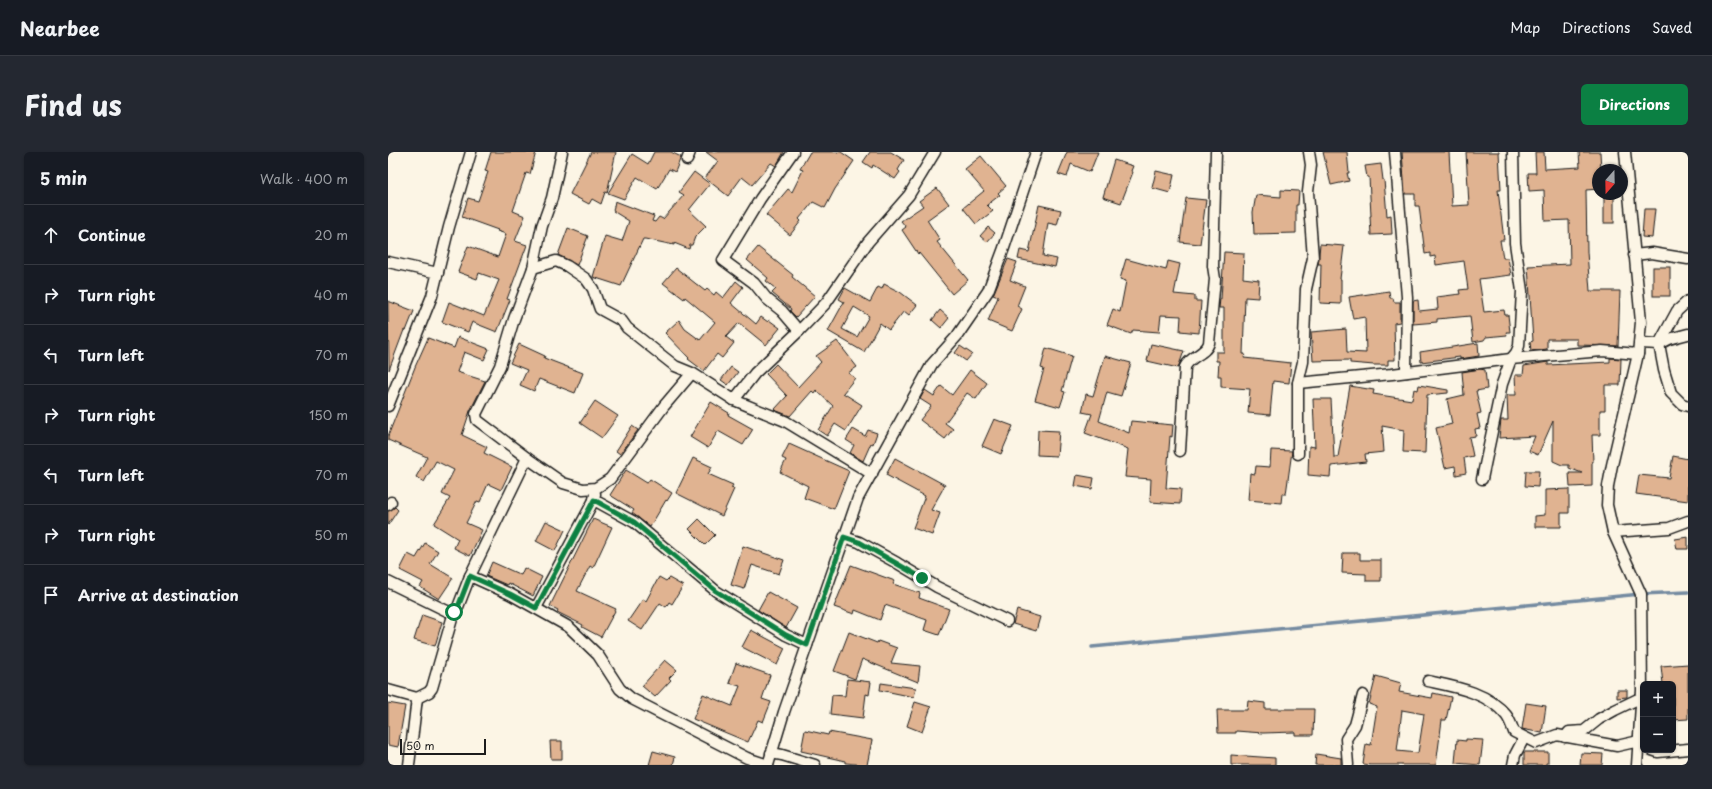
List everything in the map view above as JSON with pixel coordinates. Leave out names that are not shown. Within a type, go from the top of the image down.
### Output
[{"type":"street","points":[[388,406],[432,296],[471,152]]},
{"type":"street","points":[[562,152],[552,198],[542,226],[533,268],[514,319],[500,366],[476,414],[477,420],[480,424],[563,483],[584,488],[596,488],[610,479],[664,406],[692,373]]},
{"type":"street","points":[[793,152],[760,199],[723,260],[754,283],[767,299],[782,311],[799,331]]},
{"type":"street","points":[[734,400],[755,373],[826,303],[868,242],[909,195],[935,152]]},
{"type":"street","points":[[470,576],[510,594],[569,627],[598,655],[620,689],[632,699],[747,758],[768,765],[807,645],[858,498],[932,364],[957,336],[988,290],[1004,248],[1036,152]]},
{"type":"street","points":[[1180,451],[1185,367],[1188,362],[1206,348],[1209,343],[1215,279],[1213,266],[1216,152]]},
{"type":"street","points":[[1298,454],[1298,383],[1303,362],[1306,289],[1313,258],[1308,192],[1311,165],[1309,152]]},
{"type":"street","points":[[1395,152],[1407,297],[1406,372]]},
{"type":"street","points":[[1482,479],[1502,384],[1511,359],[1519,346],[1522,291],[1515,243],[1513,152]]},
{"type":"street","points":[[1625,152],[1641,322],[1640,343],[1608,486],[1607,505],[1613,532],[1641,594],[1642,681]]},
{"type":"street","points":[[1634,255],[1652,253],[1688,259]]},
{"type":"street","points":[[388,262],[438,273]]},
{"type":"street","points":[[533,268],[556,262],[577,272],[586,279],[593,289],[600,309],[622,321],[627,328],[675,366],[692,373],[734,400],[784,421],[872,474]]},
{"type":"street","points":[[1688,301],[1677,311],[1659,344],[1664,370],[1671,393],[1682,404],[1688,406]]},
{"type":"street","points":[[1640,343],[1659,344],[1669,339],[1688,334]]},
{"type":"street","points":[[1298,383],[1511,359],[1602,351],[1638,354]]},
{"type":"street","points":[[388,690],[417,698],[429,692],[432,688],[454,612],[458,607],[470,576],[527,458]]},
{"type":"street","points":[[536,608],[594,500],[596,488]]},
{"type":"street","points":[[594,500],[634,522],[716,591],[786,635],[807,645]]},
{"type":"street","points":[[1613,532],[1669,528],[1688,521]]},
{"type":"street","points":[[844,537],[859,542],[937,587],[1007,621]]},
{"type":"street","points":[[388,582],[447,611],[454,612]]},
{"type":"street","points":[[1428,681],[1474,692],[1494,703],[1508,716],[1514,732],[1536,743],[1557,735],[1617,746],[1640,742]]},
{"type":"street","points":[[1348,765],[1346,739],[1355,725],[1363,696]]},
{"type":"street","points":[[409,765],[417,698]]},
{"type":"street","points":[[1565,737],[1569,732],[1584,731],[1599,719],[1640,698]]},
{"type":"street","points":[[1513,765],[1515,755],[1524,738]]},
{"type":"street","points":[[1637,765],[1640,748]]},
{"type":"street","points":[[1676,750],[1688,749]]},
{"type":"street","points":[[771,753],[815,765]]},
{"type":"building","points":[[491,152],[536,152],[530,174],[526,173],[513,211],[525,216],[515,241],[527,245],[507,299],[510,300],[497,332],[472,322],[468,332],[442,322],[449,302],[484,316],[499,280],[479,273],[477,279],[458,272],[468,246],[498,257],[506,234],[462,217],[468,198],[478,201],[488,172],[485,171]]},
{"type":"building","points":[[591,152],[616,152],[607,193],[605,192],[601,204],[592,199],[589,204],[570,194]]},
{"type":"building","points":[[654,152],[671,152],[681,157],[675,172],[669,169],[657,189],[637,177],[624,199],[608,193],[632,154],[648,164]]},
{"type":"building","points":[[706,152],[784,152],[776,166],[771,163],[752,185],[742,177],[728,196],[705,178],[718,161]]},
{"type":"building","points":[[810,152],[841,152],[854,161],[835,189],[825,208],[813,202],[799,219],[801,221],[790,235],[766,215],[788,189],[792,192],[803,170],[800,169]]},
{"type":"building","points":[[870,152],[891,152],[904,160],[898,170],[900,172],[895,179],[873,165],[872,168],[863,162]]},
{"type":"building","points":[[1067,152],[1098,152],[1090,172],[1071,164],[1067,177],[1058,174]]},
{"type":"building","points":[[1323,152],[1347,152],[1349,173],[1347,173],[1349,181],[1331,185]]},
{"type":"building","points":[[1402,152],[1449,152],[1452,206],[1469,205],[1466,152],[1499,152],[1501,190],[1498,190],[1504,240],[1500,240],[1503,258],[1508,258],[1511,275],[1479,279],[1484,312],[1504,310],[1505,315],[1508,315],[1510,332],[1506,332],[1507,335],[1486,337],[1484,340],[1473,342],[1470,316],[1437,319],[1437,322],[1413,324],[1413,301],[1418,300],[1419,311],[1438,309],[1437,297],[1460,294],[1459,290],[1468,289],[1464,261],[1436,265],[1435,256],[1430,257],[1430,253],[1425,254],[1419,206],[1415,206],[1415,194],[1405,194]]},
{"type":"building","points":[[1535,152],[1544,152],[1545,169],[1580,167],[1579,152],[1600,152],[1601,164],[1592,164],[1592,190],[1586,190],[1587,252],[1590,291],[1620,291],[1618,346],[1577,345],[1577,339],[1547,339],[1547,349],[1531,351],[1530,342],[1533,341],[1528,266],[1570,264],[1569,220],[1545,221],[1544,190],[1529,191],[1528,173],[1536,173]]},
{"type":"building","points":[[981,156],[1006,186],[998,193],[1000,195],[987,205],[993,211],[976,224],[963,208],[984,191],[965,169]]},
{"type":"building","points":[[1114,160],[1133,166],[1131,171],[1133,172],[1121,203],[1103,197]]},
{"type":"building","points":[[1381,164],[1387,216],[1391,215],[1392,234],[1371,235],[1369,177],[1367,177],[1365,166]]},
{"type":"building","points":[[1156,171],[1174,175],[1170,193],[1152,188]]},
{"type":"building","points":[[694,172],[710,184],[689,210],[706,226],[695,237],[689,249],[674,243],[674,245],[643,239],[621,286],[593,277],[605,236],[622,241],[629,221],[613,211],[615,201],[654,216],[652,221],[655,222],[659,217],[663,219],[684,195],[679,192]]},
{"type":"building","points":[[937,188],[949,204],[927,220],[940,240],[937,242],[968,280],[952,294],[919,253],[918,254],[902,230],[906,227],[901,221],[923,206],[919,201]]},
{"type":"building","points":[[1281,190],[1299,191],[1298,205],[1296,205],[1296,233],[1254,234],[1253,212],[1256,195],[1281,197]]},
{"type":"building","points":[[1186,198],[1206,200],[1200,244],[1180,242]]},
{"type":"building","points":[[1604,200],[1614,200],[1614,223],[1604,223]]},
{"type":"building","points":[[1039,205],[1061,210],[1057,225],[1048,223],[1043,256],[1057,259],[1055,267],[1018,259],[1020,250],[1029,252]]},
{"type":"building","points":[[1644,209],[1655,209],[1652,238],[1642,237]]},
{"type":"building","points":[[988,227],[995,233],[987,242],[980,236]]},
{"type":"building","points":[[568,228],[588,236],[577,265],[558,255]]},
{"type":"building","points":[[1320,244],[1344,246],[1340,279],[1341,304],[1320,303],[1321,264],[1318,264]]},
{"type":"building","points":[[758,247],[793,275],[792,277],[815,296],[796,317],[790,311],[791,309],[772,293],[776,289],[766,281],[768,278],[747,260]]},
{"type":"building","points":[[1224,252],[1244,253],[1243,278],[1259,280],[1258,298],[1245,297],[1244,358],[1291,363],[1289,383],[1273,381],[1270,415],[1248,413],[1250,389],[1221,387],[1221,376],[1218,376],[1219,361],[1216,361],[1216,352],[1224,352],[1224,308],[1219,308]]},
{"type":"building","points":[[1008,259],[1017,262],[1010,280],[1025,286],[1017,306],[1022,309],[1012,331],[988,321],[998,297],[993,295]]},
{"type":"building","points":[[1126,259],[1166,270],[1168,261],[1180,264],[1174,294],[1195,296],[1195,301],[1201,301],[1199,333],[1180,331],[1181,316],[1161,315],[1159,332],[1133,330],[1131,334],[1107,325],[1113,309],[1120,312],[1126,281],[1120,279]]},
{"type":"building","points":[[1653,267],[1670,267],[1670,296],[1653,296]]},
{"type":"building","points":[[676,268],[705,291],[707,289],[714,295],[716,292],[723,298],[736,281],[743,287],[731,303],[756,324],[761,317],[768,322],[769,320],[780,328],[766,345],[739,323],[726,337],[734,343],[722,358],[717,354],[704,371],[688,359],[689,358],[665,333],[679,320],[685,329],[700,340],[715,322],[685,297],[684,299],[663,283]]},
{"type":"building","points":[[884,284],[900,292],[917,305],[909,315],[904,311],[889,330],[880,323],[864,352],[828,331],[844,302],[839,299],[845,288],[870,302],[878,287],[882,289]],"holes":[[[854,307],[869,316],[857,337],[842,329]]]},
{"type":"building","points":[[1389,291],[1390,298],[1393,298],[1394,302],[1400,302],[1400,322],[1394,323],[1395,360],[1388,360],[1388,365],[1350,363],[1350,360],[1313,361],[1311,332],[1346,329],[1347,352],[1366,353],[1365,317],[1353,319],[1349,297]]},
{"type":"building","points":[[388,301],[414,311],[406,331],[404,330],[389,370]]},
{"type":"building","points":[[940,310],[949,318],[941,328],[932,320]]},
{"type":"building","points":[[458,337],[489,349],[484,360],[464,352],[457,372],[485,381],[470,411],[462,435],[487,447],[484,453],[512,467],[501,490],[488,484],[480,502],[477,501],[466,523],[482,530],[470,556],[454,548],[458,539],[434,524],[450,498],[442,494],[454,470],[436,461],[424,482],[416,477],[427,457],[388,440],[388,436],[415,367],[428,338],[454,348]]},
{"type":"building","points":[[837,341],[857,367],[848,373],[855,378],[843,393],[862,405],[846,431],[835,424],[827,436],[818,430],[833,406],[816,390],[814,393],[812,391],[790,416],[777,411],[775,409],[787,396],[766,374],[776,364],[798,387],[821,362],[816,356]]},
{"type":"building","points":[[1478,343],[1479,356],[1421,362],[1420,352]]},
{"type":"building","points":[[519,344],[545,356],[544,358],[583,373],[575,393],[539,379],[534,391],[520,385],[527,370],[510,363]]},
{"type":"building","points":[[1151,344],[1184,351],[1178,368],[1147,361]]},
{"type":"building","points":[[960,346],[972,354],[966,361],[955,353]]},
{"type":"building","points":[[1046,348],[1072,356],[1062,391],[1065,392],[1060,407],[1035,400],[1044,369],[1041,368]]},
{"type":"building","points":[[1105,356],[1131,363],[1121,396],[1107,392],[1099,421],[1129,433],[1131,421],[1173,425],[1172,437],[1170,436],[1166,488],[1181,489],[1180,504],[1150,502],[1151,479],[1125,477],[1128,449],[1085,433],[1092,414],[1082,412],[1086,394],[1093,396]]},
{"type":"building","points":[[1610,358],[1621,359],[1620,385],[1605,385],[1605,410],[1600,410],[1600,435],[1592,435],[1592,486],[1570,487],[1569,473],[1582,473],[1569,468],[1569,465],[1562,465],[1553,461],[1553,421],[1538,455],[1529,451],[1535,436],[1499,438],[1501,420],[1508,420],[1507,395],[1516,395],[1515,375],[1523,375],[1524,366],[1548,362],[1548,365],[1610,362]]},
{"type":"building","points":[[731,367],[738,372],[728,385],[721,380]]},
{"type":"building","points":[[1480,369],[1485,370],[1487,389],[1476,391],[1481,413],[1477,414],[1480,428],[1475,429],[1476,436],[1469,437],[1473,456],[1464,458],[1466,473],[1456,475],[1455,466],[1445,468],[1436,428],[1452,424],[1447,399],[1464,395],[1462,372]]},
{"type":"building","points":[[970,370],[987,383],[976,399],[967,393],[945,423],[953,429],[945,439],[920,420],[931,406],[920,399],[925,390],[934,396],[941,386],[952,395]]},
{"type":"building","points":[[1419,385],[1448,390],[1448,393],[1427,395],[1425,453],[1403,452],[1404,430],[1382,426],[1384,452],[1365,454],[1366,462],[1331,466],[1330,477],[1308,475],[1309,446],[1315,447],[1313,399],[1331,399],[1334,457],[1338,457],[1350,386],[1374,390],[1373,394],[1412,400],[1414,389],[1418,390]]},
{"type":"building","points":[[595,401],[618,416],[602,438],[580,423]]},
{"type":"building","points":[[711,402],[729,413],[728,415],[753,429],[743,445],[718,431],[708,448],[690,437]]},
{"type":"building","points":[[994,419],[1013,426],[1001,454],[982,446]]},
{"type":"building","points":[[632,426],[638,430],[620,454],[616,451]]},
{"type":"building","points":[[853,429],[865,436],[868,430],[877,433],[873,444],[871,443],[863,461],[850,453],[854,445],[846,440]]},
{"type":"building","points":[[1038,430],[1059,431],[1057,456],[1037,455]]},
{"type":"building","points":[[789,444],[849,471],[834,509],[804,498],[808,486],[780,472],[786,460],[782,458]]},
{"type":"building","points":[[1271,450],[1292,451],[1286,494],[1282,494],[1281,503],[1248,500],[1250,473],[1255,474],[1256,466],[1270,467]]},
{"type":"building","points":[[1673,456],[1688,459],[1688,501],[1636,494],[1639,475],[1669,478]]},
{"type":"building","points":[[693,458],[712,467],[708,474],[733,485],[731,488],[734,489],[722,516],[676,493]]},
{"type":"building","points":[[895,458],[945,485],[931,510],[940,513],[932,535],[913,528],[925,496],[886,475]]},
{"type":"building","points":[[626,470],[647,483],[650,479],[672,493],[667,501],[666,500],[650,527],[632,513],[634,510],[610,495]]},
{"type":"building","points":[[1526,471],[1539,471],[1538,487],[1525,486]]},
{"type":"building","points":[[1077,475],[1094,478],[1092,489],[1075,486]]},
{"type":"building","points":[[1569,489],[1569,513],[1561,513],[1561,527],[1535,527],[1535,516],[1545,515],[1545,490]]},
{"type":"building","points":[[395,507],[398,510],[388,525],[388,511]]},
{"type":"building","points":[[593,519],[612,527],[593,568],[590,566],[577,591],[616,609],[601,637],[582,627],[583,625],[557,612],[558,610],[550,606]]},
{"type":"building","points":[[699,519],[715,535],[705,545],[689,529]]},
{"type":"building","points":[[546,521],[565,530],[555,551],[536,541]]},
{"type":"building","points":[[1688,537],[1688,549],[1677,549],[1675,539]]},
{"type":"building","points":[[425,543],[438,551],[430,564],[453,578],[439,599],[420,587],[423,582],[400,570],[408,554],[416,558]]},
{"type":"building","points":[[743,546],[784,560],[779,574],[752,565],[744,589],[731,585]]},
{"type":"building","points":[[1343,553],[1360,553],[1360,560],[1381,560],[1381,581],[1366,581],[1366,574],[1342,573]]},
{"type":"building","points":[[492,562],[521,575],[524,568],[542,577],[533,596],[508,583],[507,585],[486,576]]},
{"type":"building","points":[[851,565],[895,581],[893,584],[920,593],[919,598],[949,609],[939,635],[924,630],[927,620],[885,605],[880,620],[855,610],[854,614],[834,607]]},
{"type":"building","points":[[659,577],[666,581],[669,578],[683,586],[672,604],[669,602],[666,607],[660,603],[642,630],[628,621],[643,599],[646,601]]},
{"type":"building","points":[[768,592],[797,608],[786,628],[758,610]]},
{"type":"building","points":[[1017,610],[1040,617],[1036,631],[1013,624]]},
{"type":"building","points":[[422,615],[442,622],[435,646],[414,640]]},
{"type":"building","points":[[751,630],[785,648],[777,665],[742,647]]},
{"type":"building","points":[[849,632],[877,643],[878,641],[897,648],[891,663],[920,666],[918,682],[862,659],[855,679],[834,671]]},
{"type":"building","points":[[665,660],[677,670],[669,678],[671,680],[655,697],[642,686]]},
{"type":"building","points":[[736,663],[770,675],[762,699],[771,702],[763,722],[758,720],[748,742],[693,719],[703,694],[732,706],[740,686],[729,683]]},
{"type":"building","points":[[1688,664],[1688,719],[1676,720],[1676,681],[1663,681],[1661,666]]},
{"type":"building","points":[[1376,676],[1401,683],[1399,692],[1432,698],[1433,693],[1451,697],[1446,720],[1442,720],[1436,765],[1363,764],[1366,744],[1371,745],[1377,707],[1369,704]],"holes":[[[1402,710],[1424,714],[1418,753],[1397,751]]]},
{"type":"building","points":[[847,679],[871,682],[869,695],[866,694],[863,718],[830,714],[832,695],[845,696]]},
{"type":"building","points":[[881,683],[916,688],[914,697],[880,690]]},
{"type":"building","points":[[1617,690],[1627,690],[1627,697],[1617,698]]},
{"type":"building","points":[[1248,701],[1265,703],[1265,709],[1314,709],[1313,735],[1295,735],[1295,732],[1263,733],[1236,731],[1236,733],[1218,733],[1217,710],[1247,710]]},
{"type":"building","points":[[915,702],[931,707],[922,732],[907,726]]},
{"type":"building","points":[[388,703],[405,706],[398,747],[388,745]]},
{"type":"building","points":[[1526,703],[1546,706],[1542,733],[1522,729]]},
{"type":"building","points":[[805,730],[828,735],[829,732],[872,740],[867,765],[845,763],[845,761],[801,751]]},
{"type":"building","points":[[1466,739],[1483,740],[1480,765],[1455,763],[1457,740],[1466,741]]},
{"type":"building","points":[[550,741],[562,741],[562,759],[551,759]]},
{"type":"building","points":[[653,751],[675,757],[673,765],[649,765]]},
{"type":"building","points":[[1524,752],[1548,752],[1548,763],[1546,763],[1546,765],[1524,765]]},
{"type":"building","points":[[1581,753],[1603,754],[1602,765],[1580,765]]},
{"type":"building","points":[[1316,754],[1341,758],[1341,765],[1315,765]]},
{"type":"building","points":[[1231,755],[1275,758],[1275,765],[1231,765]]},
{"type":"waterway","points":[[1092,647],[1641,594],[1688,592]]},
{"type":"route","points":[[454,612],[458,607],[470,576],[510,594],[536,608],[594,500],[634,522],[716,591],[786,635],[807,645],[844,537],[859,542],[922,578]]}]
